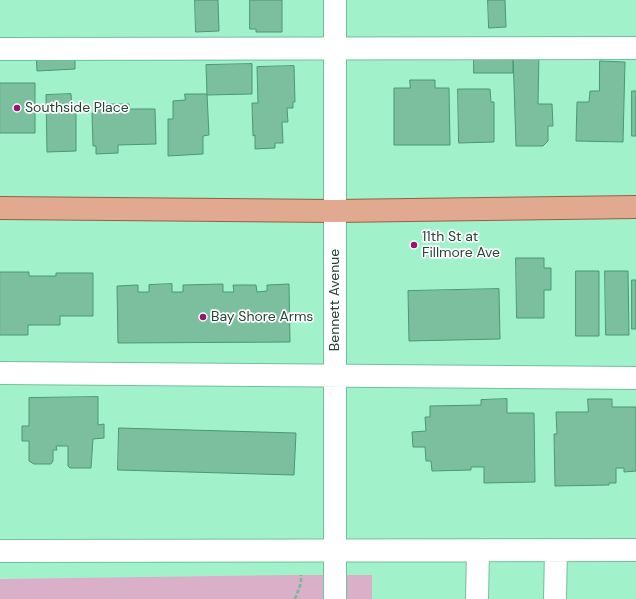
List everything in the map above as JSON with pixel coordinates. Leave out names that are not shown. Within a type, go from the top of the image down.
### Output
[{"type":"main road","points":[[0,208],[335,211],[636,207]]},
{"type":"street","name":"Bennett Avenue","points":[[335,0],[335,599]]},
{"type":"street","points":[[0,49],[636,48]]},
{"type":"street","points":[[0,373],[636,378]]},
{"type":"street","points":[[0,551],[335,552],[636,550]]},
{"type":"street","points":[[477,599],[478,551]]},
{"type":"street","points":[[554,599],[556,551]]},
{"type":"shaded area","points":[[372,575],[372,599],[0,599],[0,579]]},
{"type":"building","points":[[195,0],[218,0],[219,31],[196,32]]},
{"type":"building","points":[[250,0],[282,0],[282,32],[256,32],[256,29],[250,29]]},
{"type":"building","points":[[488,0],[505,0],[506,27],[489,28]]},
{"type":"building","points":[[75,50],[75,69],[37,71],[36,51]]},
{"type":"building","points":[[539,53],[538,104],[552,104],[553,126],[548,126],[548,141],[543,146],[516,146],[513,54]]},
{"type":"building","points":[[474,54],[513,54],[513,73],[474,73]]},
{"type":"building","points":[[600,61],[625,62],[623,142],[576,141],[577,102],[589,102],[590,91],[599,91]]},
{"type":"building","points":[[252,64],[252,94],[207,95],[206,65]]},
{"type":"building","points":[[294,66],[295,102],[293,102],[293,108],[287,108],[288,122],[282,122],[283,143],[275,143],[275,148],[255,149],[252,103],[258,103],[257,67]]},
{"type":"building","points":[[410,80],[435,80],[435,88],[449,88],[450,145],[394,145],[394,88],[410,88]]},
{"type":"building","name":"Southside Place","points":[[0,83],[35,83],[35,133],[0,133]]},
{"type":"building","points":[[458,89],[490,89],[491,102],[494,102],[494,142],[459,143]]},
{"type":"building","points":[[632,91],[636,91],[636,136],[632,136]]},
{"type":"building","points":[[71,94],[72,109],[76,109],[76,151],[47,152],[46,95]]},
{"type":"building","points":[[185,94],[207,94],[209,135],[203,136],[203,154],[168,156],[168,119],[173,119],[173,101],[185,100]]},
{"type":"building","points":[[107,104],[129,104],[129,109],[155,109],[156,144],[118,145],[118,153],[96,154],[96,146],[93,146],[92,113],[95,113],[95,110],[107,109]]},
{"type":"building","points":[[516,258],[544,258],[544,268],[551,268],[551,290],[544,290],[544,318],[517,318]]},
{"type":"building","points":[[576,271],[599,271],[599,336],[576,336]]},
{"type":"building","points":[[605,271],[628,271],[629,335],[606,335]]},
{"type":"building","points":[[0,272],[29,272],[29,276],[56,276],[56,273],[93,273],[93,316],[60,316],[60,325],[28,325],[28,335],[0,335]]},
{"type":"building","points":[[632,280],[636,280],[636,329],[632,329]]},
{"type":"building","name":"Bay Shore Arms","points":[[172,284],[172,292],[183,292],[183,285],[223,284],[223,292],[234,292],[233,285],[256,285],[257,292],[267,291],[267,285],[289,284],[290,342],[118,343],[117,286],[138,285],[138,292],[149,292],[149,285]]},
{"type":"building","points":[[499,289],[500,339],[409,341],[408,291]]},
{"type":"building","points":[[98,397],[98,425],[104,424],[104,438],[93,439],[91,468],[70,468],[68,466],[68,446],[56,446],[57,450],[53,450],[53,461],[51,464],[34,464],[29,461],[29,441],[22,441],[22,426],[29,426],[29,398]]},
{"type":"building","points":[[507,399],[507,413],[534,413],[535,482],[484,483],[484,467],[471,467],[471,470],[432,471],[431,461],[426,461],[425,447],[413,447],[412,432],[426,431],[425,417],[430,417],[430,406],[481,405],[481,400]]},
{"type":"building","points":[[588,399],[612,399],[612,407],[636,407],[636,471],[624,472],[624,468],[616,468],[616,483],[609,483],[609,485],[555,486],[554,434],[557,434],[556,412],[588,412]]},
{"type":"building","points":[[119,428],[296,433],[294,475],[118,470]]},
{"type":"place","name":"Southside Place","points":[[17,108]]},
{"type":"place","name":"11th St at Fillmore Ave","points":[[414,245]]},
{"type":"place","name":"Bay Shore Arms","points":[[203,317]]}]
